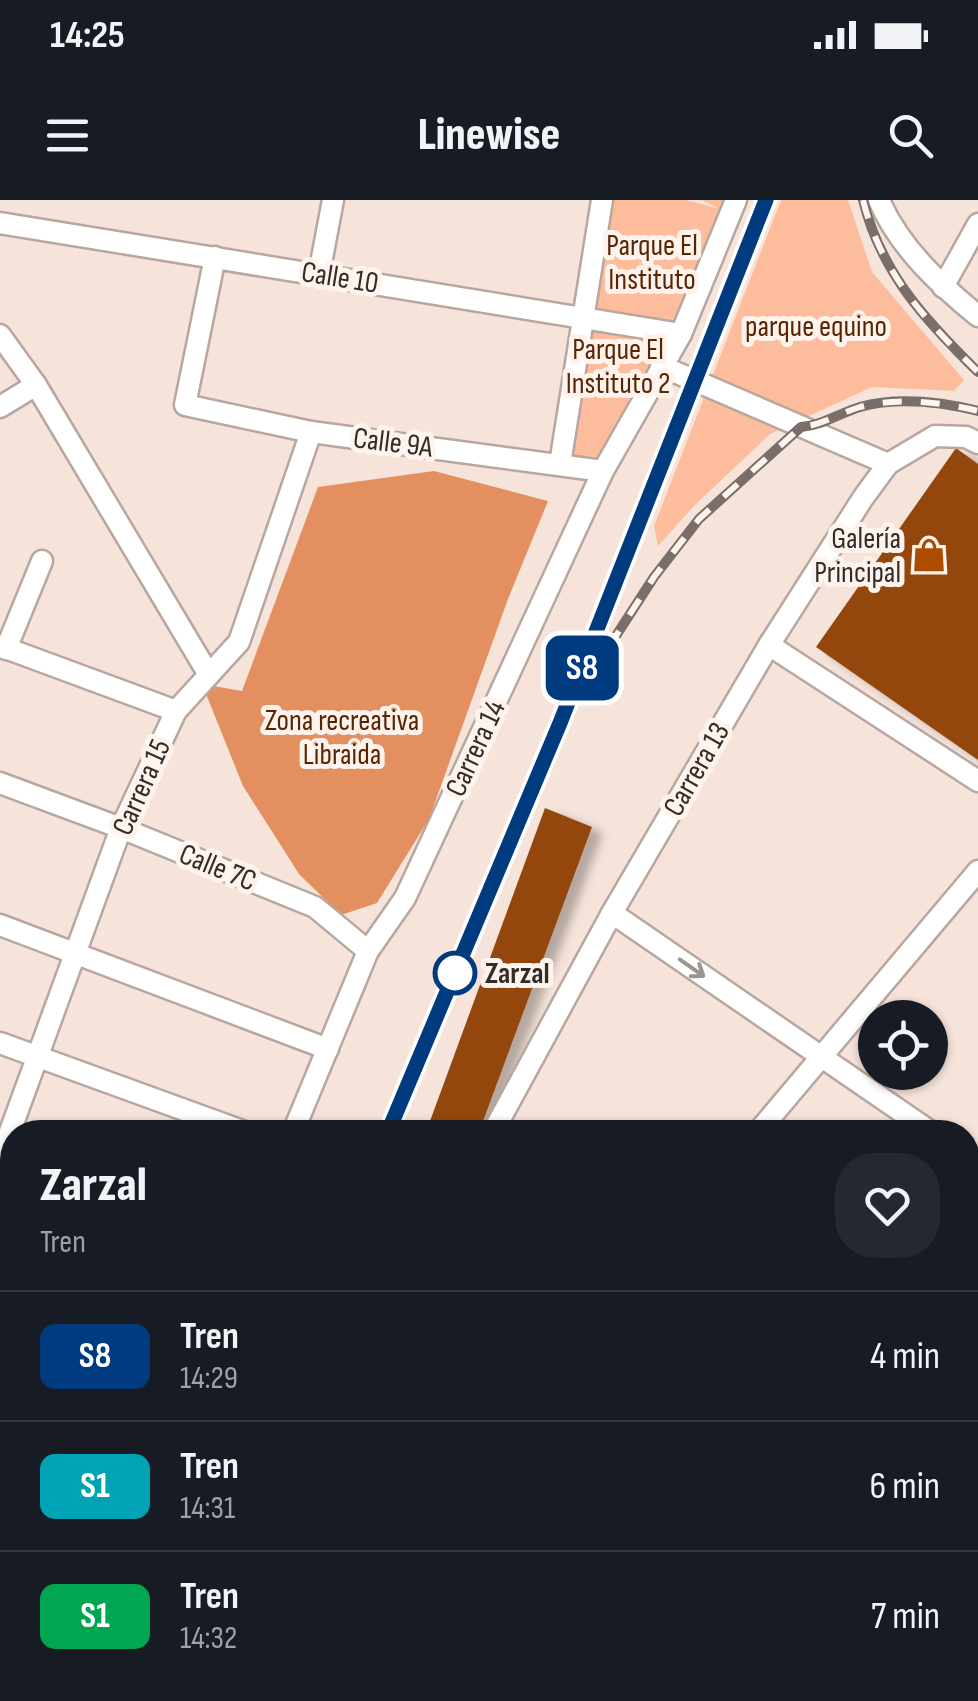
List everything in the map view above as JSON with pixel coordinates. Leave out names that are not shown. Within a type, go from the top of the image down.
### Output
[{"type":"street","points":[[319,274],[333,200]]},
{"type":"street","points":[[560,464],[602,200]]},
{"type":"street","points":[[879,200],[896,231],[943,287],[978,316]]},
{"type":"street","name":"Carrera 14","points":[[299,1120],[368,951],[406,898],[603,472],[681,334],[729,201]]},
{"type":"street","name":"Calle 10","points":[[0,222],[681,334]]},
{"type":"street","points":[[943,287],[978,224]]},
{"type":"street","name":"Calle 9A","points":[[215,257],[184,405],[311,432],[603,472]]},
{"type":"street","points":[[0,335],[36,385],[208,675]]},
{"type":"street","points":[[661,366],[888,464]]},
{"type":"street","points":[[0,407],[36,385]]},
{"type":"street","name":"Carrera 15","points":[[15,1120],[121,828],[176,711],[239,642],[311,432]]},
{"type":"street","name":"Carrera 13","points":[[500,1120],[612,913],[769,644],[888,464],[935,436],[966,437],[978,443]]},
{"type":"street","points":[[42,561],[3,648],[176,711]]},
{"type":"street","points":[[769,644],[978,781]]},
{"type":"street","name":"Calle 7C","points":[[0,783],[315,907],[368,951]]},
{"type":"street","points":[[768,1120],[978,871]]},
{"type":"street","points":[[612,913],[913,1120]]},
{"type":"street","points":[[0,925],[328,1049]]},
{"type":"street","points":[[0,1044],[212,1120]]},
{"type":"green space","name":"Parque El Instituto","points":[[606,200],[686,200],[720,209],[702,200],[735,200],[603,471],[560,463]]},
{"type":"green space","name":"parque equino","points":[[781,200],[848,200],[872,272],[964,380],[954,391],[872,387],[770,434],[658,546],[654,526]]},
{"type":"green space","name":"Zona recreativa Libraida","points":[[434,471],[548,501],[508,599],[429,819],[377,903],[341,915],[299,874],[243,786],[202,684],[242,691],[318,487]]},
{"type":"building","name":"Galería Principal","points":[[956,448],[978,464],[978,760],[816,647]]},
{"type":"building","points":[[545,808],[592,827],[483,1120],[430,1120]]},
{"type":"railway","points":[[393,1120],[560,723],[766,200]]},
{"type":"railway","points":[[863,200],[881,250],[908,294],[978,372]]},
{"type":"railway","points":[[588,679],[654,577],[699,519],[801,427],[860,407],[889,402],[934,403],[978,411]]},
{"type":"train","name":"S8","points":[[393,1120],[560,723],[766,200]]},
{"type":"place","name":"Galería Principal","points":[[929,555]]},
{"type":"place","name":"Zarzal","points":[[455,973]]},
{"type":"park label","name":"Parque El Instituto 2","points":[[618,366]]}]
